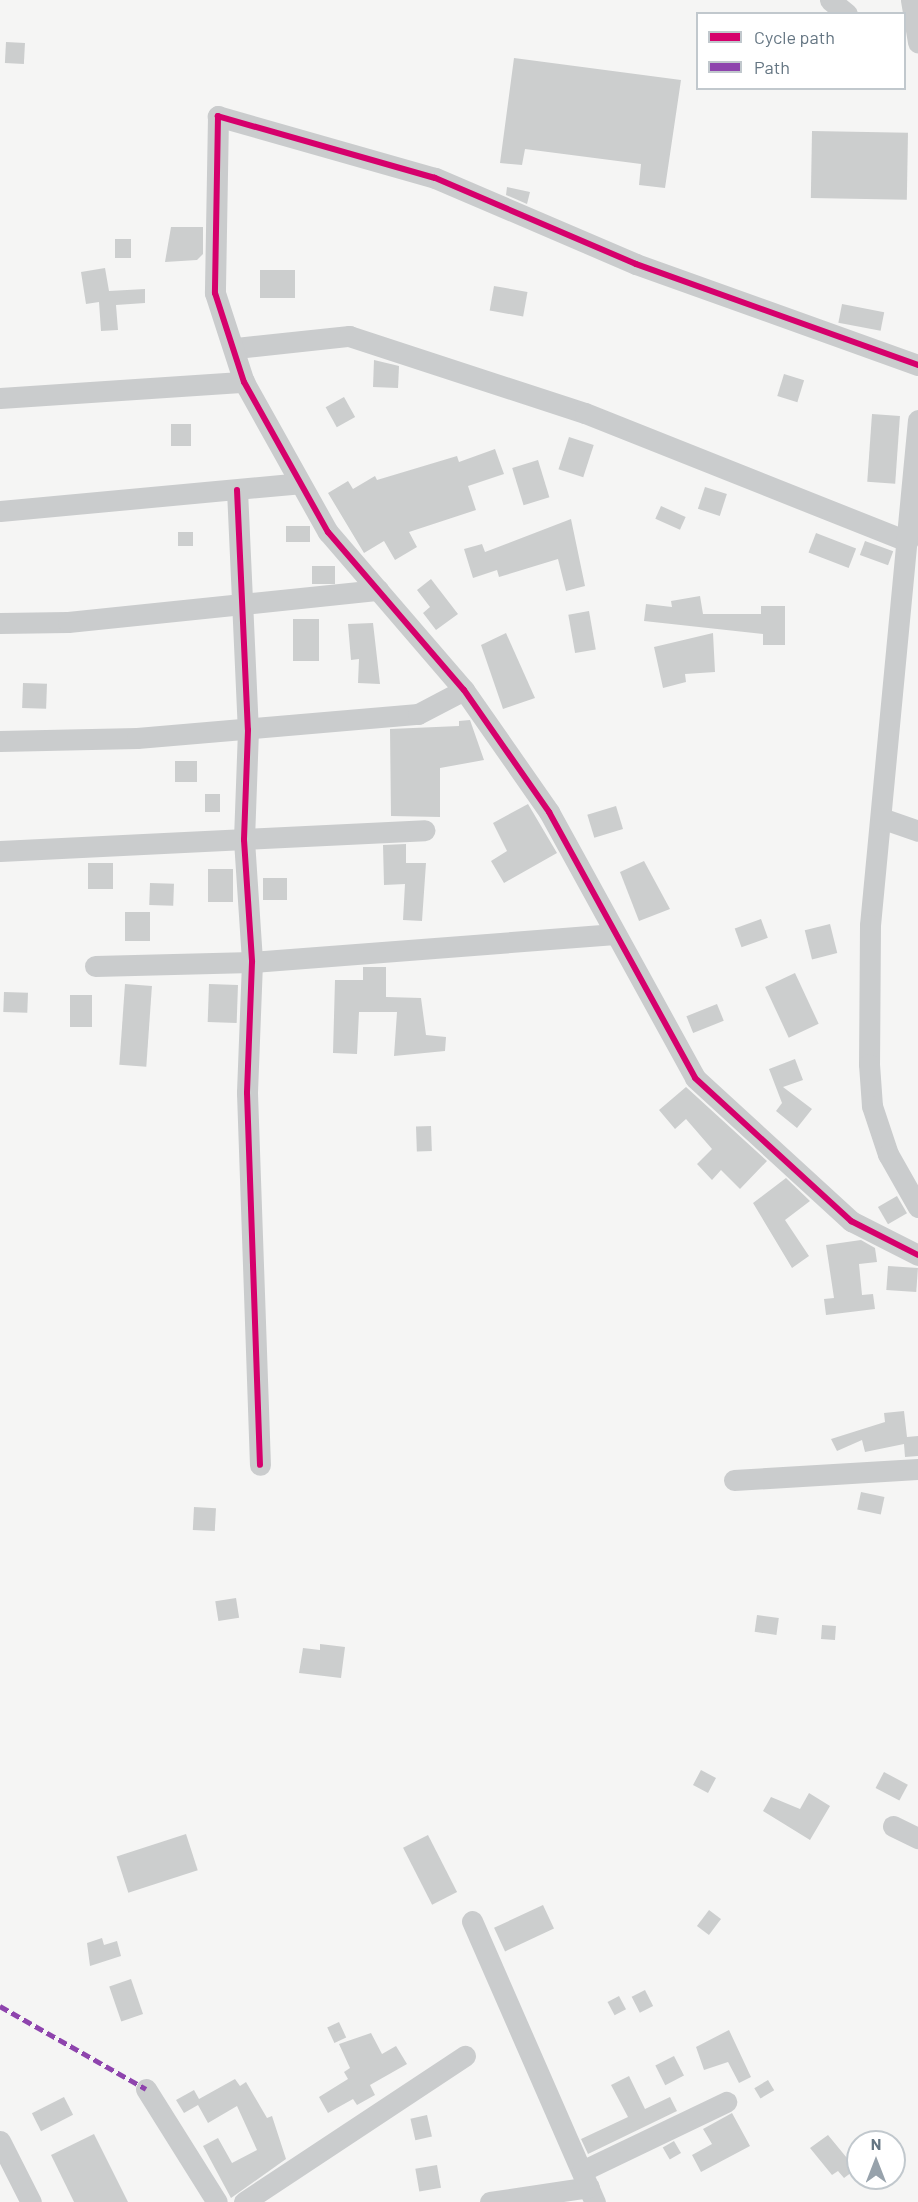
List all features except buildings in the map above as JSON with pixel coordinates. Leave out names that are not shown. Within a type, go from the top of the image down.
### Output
[{"type":"street","points":[[830,0],[845,12]]},
{"type":"street","points":[[911,0],[918,42]]},
{"type":"street","points":[[918,365],[636,264],[435,177],[218,116],[215,293],[236,348],[244,382],[328,532],[464,690],[549,812],[695,1078],[851,1221],[918,1255]]},
{"type":"street","points":[[236,348],[350,336],[585,413],[908,541]]},
{"type":"street","points":[[0,398],[244,382]]},
{"type":"street","points":[[918,420],[870,925],[872,1106],[888,1154],[918,1207]]},
{"type":"street","points":[[908,541],[918,476]]},
{"type":"street","points":[[0,511],[300,483]]},
{"type":"street","points":[[237,490],[248,730],[244,840],[252,962],[247,1093],[260,1465]]},
{"type":"street","points":[[0,623],[243,606],[378,590]]},
{"type":"street","points":[[0,741],[248,730],[418,714],[464,690]]},
{"type":"street","points":[[881,818],[918,831]]},
{"type":"street","points":[[0,851],[424,830]]},
{"type":"street","points":[[96,966],[252,962],[615,934]]},
{"type":"street","points":[[734,1480],[918,1469]]},
{"type":"street","points":[[893,1826],[918,1838]]},
{"type":"street","points":[[472,1921],[589,2187]]},
{"type":"street","points":[[244,2202],[465,2056]]},
{"type":"street","points":[[146,2089],[217,2202]]},
{"type":"street","points":[[490,2202],[589,2187],[726,2102]]},
{"type":"street","points":[[0,2141],[31,2202]]},
{"type":"marked path","points":[[0,2006],[146,2089]]},
{"type":"cycle path","points":[[918,365],[636,264],[435,178],[218,116],[215,293],[244,382],[328,532],[464,690],[549,812],[695,1078],[851,1221],[918,1255]]},
{"type":"cycle path","points":[[237,490],[248,730],[244,840],[252,962],[247,1093],[260,1465]]}]
